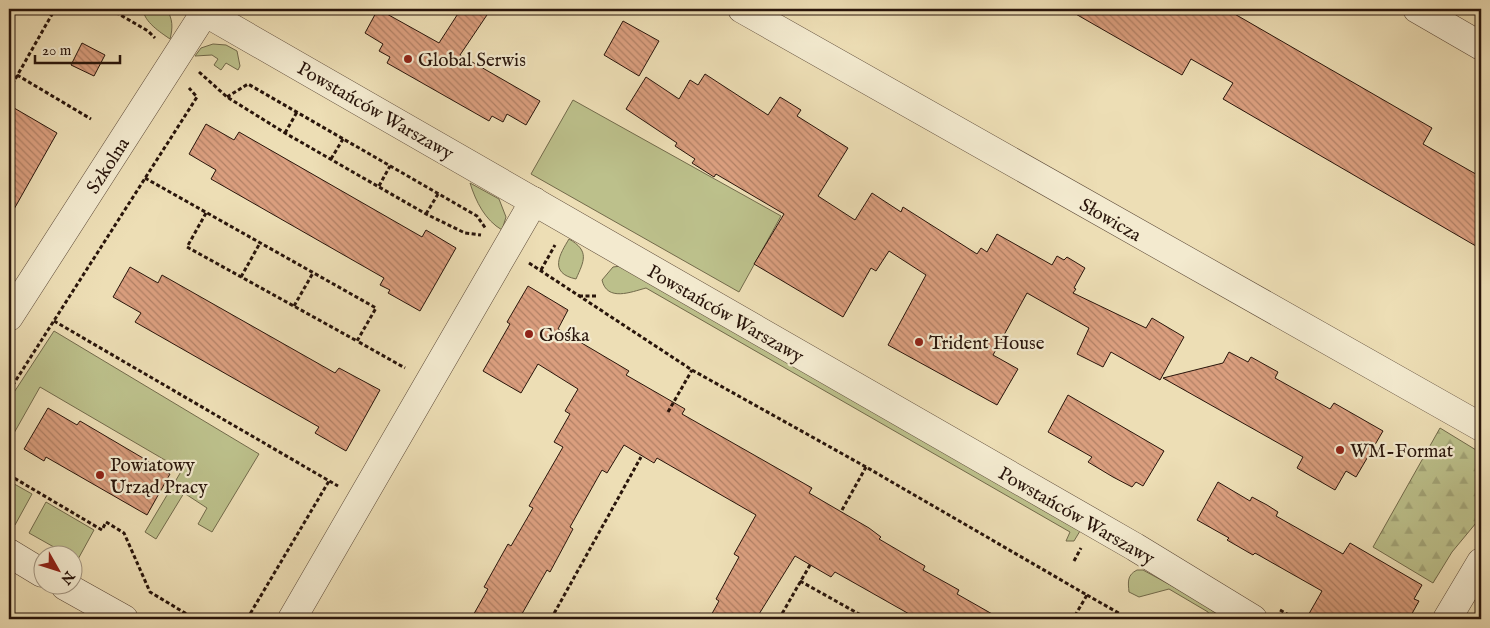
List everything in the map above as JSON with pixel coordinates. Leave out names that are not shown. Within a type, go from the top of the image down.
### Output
[{"type":"street","name":"Słowicza","points":[[742,9],[1481,427]]},
{"type":"street","points":[[1418,9],[1481,46]]},
{"type":"street","name":"Powstańców Warszawy","points":[[202,10],[1135,547],[1253,619]]},
{"type":"street","name":"Szkolna","points":[[9,317],[202,10]]},
{"type":"street","points":[[292,619],[534,202]]},
{"type":"street","points":[[9,553],[32,567]]},
{"type":"street","points":[[1447,619],[1481,562]]},
{"type":"street","points":[[82,596],[124,619]]},
{"type":"path","points":[[9,90],[55,9]]},
{"type":"path","points":[[110,9],[148,31]]},
{"type":"path","points":[[9,391],[197,98],[188,88],[197,70],[227,97],[285,133],[426,214],[464,233],[483,236]]},
{"type":"path","points":[[17,75],[91,119]]},
{"type":"path","points":[[227,97],[248,84],[476,216],[492,237]]},
{"type":"path","points":[[285,133],[297,112]]},
{"type":"path","points":[[331,159],[343,139]]},
{"type":"path","points":[[379,186],[390,166]]},
{"type":"path","points":[[145,178],[376,308],[358,341]]},
{"type":"path","points":[[426,214],[438,194]]},
{"type":"path","points":[[206,213],[187,247],[429,381]]},
{"type":"path","points":[[241,277],[260,243]]},
{"type":"path","points":[[541,270],[692,370],[866,467],[1129,619]]},
{"type":"path","points":[[294,306],[313,273]]},
{"type":"path","points":[[578,296],[596,296]]},
{"type":"path","points":[[54,321],[361,498]]},
{"type":"path","points":[[668,412],[692,370]]},
{"type":"path","points":[[551,619],[641,458]]},
{"type":"path","points":[[842,510],[866,467]]},
{"type":"path","points":[[9,476],[102,530],[106,522],[124,533],[150,592],[194,619]]},
{"type":"path","points":[[247,619],[329,481]]},
{"type":"path","points":[[779,619],[810,565]]},
{"type":"path","points":[[800,581],[868,619]]},
{"type":"path","points":[[1073,619],[1087,595]]},
{"type":"green space","points":[[143,9],[166,9],[172,23],[170,39],[149,22]]},
{"type":"green space","points":[[213,44],[226,45],[237,51],[240,66],[238,70],[226,63],[221,70],[214,65],[218,59],[212,55],[195,56],[201,48]]},
{"type":"green space","points":[[573,100],[781,216],[739,292],[531,174]]},
{"type":"green space","points":[[470,183],[499,199],[506,217],[502,230],[486,216],[475,197]]},
{"type":"green space","points":[[569,239],[576,243],[583,252],[583,262],[576,279],[567,276],[559,268],[562,251]]},
{"type":"green space","points":[[621,266],[1080,531],[1074,541],[1066,541],[1070,532],[646,288],[620,294],[609,291],[602,280],[613,267]]},
{"type":"green space","points":[[54,331],[259,454],[212,532],[198,524],[207,508],[184,493],[156,539],[145,532],[182,470],[40,387],[9,442],[9,400]]},
{"type":"green space","points":[[1440,428],[1481,453],[1481,517],[1452,552],[1433,583],[1373,547]]},
{"type":"green space","points":[[9,481],[32,494],[15,525],[9,521]]},
{"type":"green space","points":[[46,502],[94,530],[82,552],[82,546],[52,546],[29,533]]},
{"type":"green space","points":[[1137,570],[1143,570],[1196,599],[1224,619],[1210,619],[1208,612],[1169,589],[1139,597],[1129,592],[1128,582]]},
{"type":"building","points":[[378,9],[439,43],[461,9],[491,9],[460,55],[540,101],[526,125],[507,114],[503,122],[492,116],[489,121],[387,63],[390,57],[379,51],[383,44],[365,33]]},
{"type":"building","points":[[1067,9],[1226,9],[1432,128],[1423,144],[1481,177],[1481,249],[1223,99],[1233,83],[1191,59],[1182,75]]},
{"type":"building","points":[[623,21],[659,41],[639,76],[604,55]]},
{"type":"building","points":[[82,43],[105,55],[94,76],[71,65]]},
{"type":"building","points":[[705,74],[768,115],[780,97],[801,110],[797,116],[848,148],[818,196],[855,220],[872,193],[901,212],[903,207],[977,254],[981,248],[987,252],[997,234],[1052,265],[1057,256],[1064,260],[1067,257],[1085,268],[1073,293],[1146,328],[1152,318],[1184,337],[1160,380],[1111,352],[1103,367],[1077,354],[1089,328],[1027,293],[993,355],[1018,369],[997,405],[888,345],[926,275],[889,251],[876,271],[871,268],[843,317],[754,264],[784,214],[716,174],[714,177],[692,163],[695,159],[675,146],[677,143],[626,109],[646,77],[679,99],[690,80],[698,85]]},
{"type":"building","points":[[9,105],[57,133],[9,218]]},
{"type":"building","points":[[206,124],[234,140],[239,132],[422,237],[426,230],[456,248],[420,311],[388,293],[390,290],[380,285],[384,278],[211,179],[216,170],[189,154]]},
{"type":"building","points":[[130,267],[158,283],[162,275],[335,373],[339,368],[380,390],[346,451],[315,433],[319,427],[135,322],[141,313],[113,297]]},
{"type":"building","points":[[528,286],[568,310],[558,329],[629,371],[626,375],[685,409],[682,414],[812,488],[809,493],[869,528],[881,537],[879,539],[925,566],[923,570],[959,590],[957,594],[1001,619],[918,619],[835,572],[831,577],[795,556],[756,619],[709,619],[719,601],[716,599],[739,557],[734,554],[756,515],[657,458],[654,463],[624,445],[607,473],[602,470],[570,527],[573,529],[550,572],[547,570],[519,619],[471,619],[488,589],[484,587],[508,544],[511,546],[533,508],[529,506],[563,447],[554,442],[570,414],[565,411],[578,389],[538,364],[521,393],[483,371],[510,324],[507,322]]},
{"type":"building","points":[[1229,352],[1248,362],[1251,357],[1278,372],[1275,378],[1330,409],[1334,403],[1383,431],[1356,477],[1346,471],[1335,490],[1297,468],[1303,457],[1163,378],[1223,363]]},
{"type":"building","points":[[1068,395],[1164,451],[1143,486],[1136,482],[1132,487],[1113,477],[1088,462],[1092,457],[1048,432]]},
{"type":"building","points":[[48,408],[77,425],[80,421],[170,474],[147,515],[46,457],[44,461],[24,449]]},
{"type":"building","points":[[1218,482],[1250,501],[1252,497],[1267,505],[1278,512],[1276,516],[1343,554],[1350,543],[1422,585],[1414,599],[1419,601],[1409,619],[1306,619],[1322,591],[1255,553],[1253,555],[1227,540],[1229,538],[1197,520]]},
{"type":"place","name":"Global Serwis","points":[[408,59]]},
{"type":"place","name":"Gośka","points":[[529,334]]},
{"type":"place","name":"Trident House","points":[[919,342]]},
{"type":"place","name":"WM-Format","points":[[1340,450]]},
{"type":"place","name":"Powiatowy Urząd Pracy","points":[[100,475]]}]
